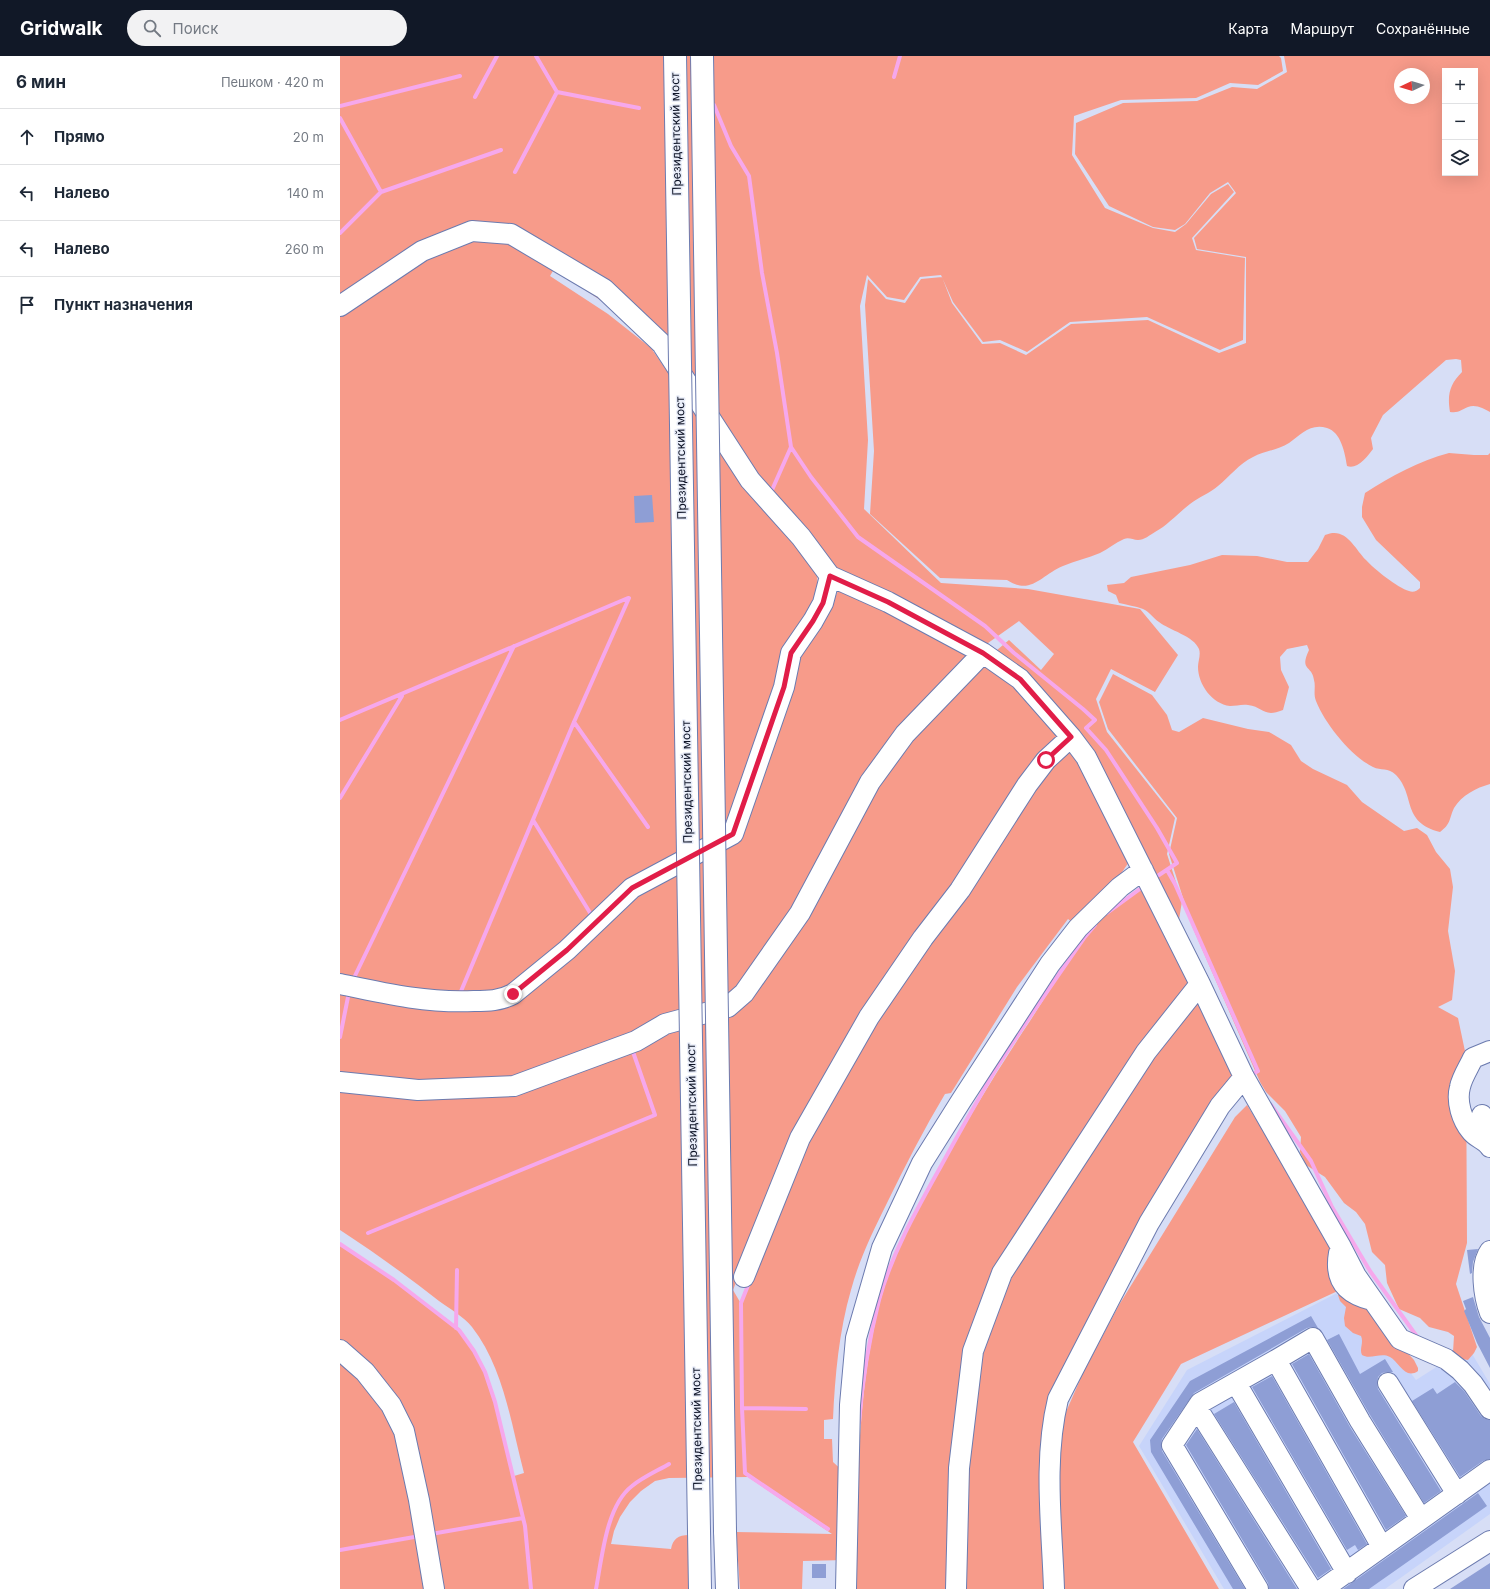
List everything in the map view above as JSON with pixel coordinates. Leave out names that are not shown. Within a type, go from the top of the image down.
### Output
[{"type":"highway","name":"Президентский мост","points":[[675,56],[700,1589]]},
{"type":"highway","points":[[702,56],[727,1589]]},
{"type":"lane","points":[[340,306],[422,251],[472,231],[511,234],[604,289],[662,344],[750,480],[801,537],[830,576],[888,602],[983,653],[1020,679],[1071,737],[1086,757],[1200,984],[1244,1077],[1356,1276],[1400,1339],[1446,1359],[1460,1370],[1473,1384],[1490,1409]]},
{"type":"lane","points":[[340,984],[396,996],[429,1001],[494,1000],[505,998],[513,994],[567,950],[632,888],[733,834],[784,687],[791,653],[813,621],[823,603],[830,576]]},
{"type":"lane","points":[[340,1082],[418,1090],[514,1086],[636,1041],[665,1024],[728,1007],[744,993],[800,913],[870,782],[905,734],[983,653]]},
{"type":"lane","points":[[744,1277],[800,1138],[869,1017],[923,938],[960,890],[1027,785],[1046,760],[1071,737]]},
{"type":"lane","points":[[846,1589],[850,1405],[856,1338],[882,1248],[922,1163],[960,1100],[1050,964],[1078,928],[1120,887],[1143,870]]},
{"type":"lane","points":[[956,1589],[959,1468],[973,1351],[1002,1273],[1146,1052],[1200,984]]},
{"type":"lane","points":[[1489,1146],[1472,1133],[1463,1119],[1460,1103],[1460,1087],[1473,1058],[1490,1051]]},
{"type":"lane","points":[[1054,1589],[1050,1481],[1053,1419],[1058,1399],[1149,1223],[1220,1106],[1244,1077]]},
{"type":"lane","points":[[1482,1115],[1488,1132],[1489,1146]]},
{"type":"lane","points":[[1490,1251],[1484,1266],[1484,1292],[1490,1313]]},
{"type":"lane","points":[[1258,1589],[1172,1445],[1200,1403],[1313,1338],[1360,1421],[1421,1519]]},
{"type":"lane","points":[[340,1350],[364,1372],[391,1404],[404,1431],[419,1500],[434,1589]]},
{"type":"lane","points":[[1276,1360],[1382,1547]]},
{"type":"lane","points":[[1236,1383],[1347,1573]]},
{"type":"lane","points":[[1388,1383],[1457,1494]]},
{"type":"lane","points":[[1197,1408],[1311,1589]]},
{"type":"lane","points":[[1323,1589],[1490,1470]]},
{"type":"lane","points":[[1414,1589],[1490,1541]]},
{"type":"shaded area","points":[[340,56],[1279,56],[1281,58],[1283,71],[1258,85],[1230,83],[1196,98],[1121,100],[1074,116],[1072,155],[1105,208],[1153,228],[1175,232],[1186,224],[1211,194],[1228,184],[1234,192],[1192,238],[1196,250],[1245,258],[1243,340],[1220,350],[1147,317],[1070,322],[1027,352],[1000,340],[983,342],[953,302],[941,275],[920,277],[904,300],[887,297],[867,275],[860,306],[868,440],[864,509],[941,583],[1028,589],[1140,609],[1178,655],[1155,692],[1111,669],[1096,699],[1107,732],[1175,818],[1167,854],[1182,901],[1178,926],[1103,771],[991,655],[1009,640],[1041,670],[1054,654],[1019,621],[981,648],[836,573],[759,480],[654,342],[618,312],[554,269],[550,276],[608,314],[651,348],[750,490],[807,555],[817,573],[818,593],[780,674],[727,830],[501,993],[452,996],[340,977]]},
{"type":"shaded area","points":[[1284,56],[1490,56],[1490,412],[1480,407],[1471,406],[1458,412],[1450,412],[1450,390],[1462,372],[1461,360],[1446,360],[1383,415],[1371,438],[1373,449],[1362,462],[1354,466],[1347,466],[1342,444],[1332,430],[1321,427],[1311,428],[1289,443],[1248,460],[1215,488],[1193,502],[1164,526],[1147,537],[1138,540],[1128,538],[1124,539],[1100,553],[1063,566],[1029,585],[1023,586],[1007,580],[940,578],[870,514],[874,451],[865,305],[868,279],[886,299],[905,303],[921,279],[942,277],[952,303],[982,344],[1000,343],[1026,355],[1071,324],[1148,320],[1219,353],[1246,343],[1246,257],[1197,249],[1194,238],[1236,193],[1228,182],[1210,193],[1185,224],[1175,230],[1153,227],[1109,206],[1075,154],[1076,123],[1123,103],[1197,101],[1232,87],[1257,89],[1287,72]]},
{"type":"shaded area","points":[[1449,453],[1488,455],[1490,453],[1490,784],[1475,790],[1461,799],[1454,808],[1448,824],[1440,832],[1428,828],[1419,822],[1411,808],[1406,791],[1396,775],[1390,771],[1373,767],[1365,762],[1348,747],[1332,729],[1320,710],[1315,698],[1315,683],[1313,675],[1307,667],[1305,661],[1309,650],[1307,645],[1287,649],[1280,657],[1281,670],[1289,687],[1283,710],[1271,713],[1248,705],[1230,706],[1223,704],[1207,692],[1200,680],[1198,667],[1200,651],[1196,644],[1187,637],[1163,625],[1145,610],[1119,603],[1116,595],[1108,591],[1107,585],[1124,583],[1131,577],[1190,565],[1222,555],[1257,556],[1287,562],[1308,562],[1318,549],[1325,535],[1339,533],[1349,540],[1380,573],[1410,592],[1418,590],[1420,588],[1420,582],[1376,540],[1362,517],[1362,507],[1365,493],[1427,460]]},
{"type":"shaded area","points":[[841,585],[972,656],[932,696],[797,907],[736,992],[634,1035],[529,1074],[441,1084],[340,1073],[340,990],[500,1007],[643,890],[737,842],[746,828],[792,691],[799,657],[821,626]]},
{"type":"shaded area","points":[[983,663],[1015,683],[1060,730],[1060,738],[1033,771],[962,878],[893,972],[853,1032],[794,1137],[733,1290],[740,1302],[804,1141],[844,1067],[888,998],[968,889],[1040,776],[1064,749],[1076,749],[1131,859],[1118,878],[1073,923],[1068,919],[1017,987],[951,1093],[945,1094],[937,1107],[901,1175],[862,1257],[854,1279],[843,1321],[836,1370],[833,1419],[824,1420],[824,1439],[832,1439],[833,1462],[845,1473],[846,1560],[803,1561],[802,1589],[740,1589],[736,1532],[832,1534],[748,1477],[669,1478],[655,1481],[641,1491],[630,1502],[620,1517],[614,1531],[611,1544],[671,1549],[677,1538],[689,1535],[688,1589],[340,1589],[340,1243],[394,1279],[460,1329],[475,1350],[486,1371],[496,1401],[514,1476],[524,1473],[499,1378],[483,1343],[469,1323],[403,1273],[340,1230],[340,1087],[418,1095],[514,1090],[527,1087],[642,1045],[673,1029],[719,1020],[728,1016],[741,1006],[770,970],[809,912],[878,785],[904,746],[941,705],[939,703],[976,665],[979,667]]},
{"type":"shaded area","points":[[1113,674],[1152,695],[1167,715],[1172,730],[1179,732],[1203,718],[1248,729],[1269,732],[1291,745],[1301,761],[1313,769],[1347,785],[1362,802],[1404,831],[1417,828],[1427,835],[1436,852],[1450,869],[1453,887],[1448,931],[1455,971],[1452,1000],[1438,1007],[1458,1018],[1466,1056],[1467,1243],[1456,1284],[1477,1347],[1468,1360],[1462,1359],[1453,1352],[1454,1336],[1448,1332],[1429,1327],[1420,1318],[1399,1309],[1387,1283],[1385,1265],[1372,1252],[1365,1224],[1356,1212],[1344,1203],[1325,1177],[1306,1165],[1300,1152],[1301,1137],[1285,1111],[1266,1092],[1260,1082],[1192,926],[1169,854],[1177,818],[1108,729],[1099,702]]},
{"type":"shaded area","points":[[1144,887],[1191,984],[976,1325],[953,1589],[857,1589],[858,1481],[862,1409],[866,1373],[880,1302],[896,1255],[918,1209],[945,1159],[1005,1060],[1063,969],[1100,920],[1115,906]]},
{"type":"shaded area","points":[[1191,1004],[1200,1004],[1234,1079],[1058,1386],[1048,1589],[964,1589],[966,1483],[978,1359],[1013,1270],[1108,1123]]},
{"type":"shaded area","points":[[1247,1105],[1357,1282],[1181,1364],[1133,1442],[1219,1589],[1060,1589],[1057,1498],[1062,1421],[1083,1373],[1119,1305],[1235,1117]]},
{"type":"shaded area","points":[[1347,1288],[1416,1380],[1468,1347],[1490,1384],[1490,1459],[1481,1466],[1490,1480],[1490,1514],[1385,1589],[1224,1589],[1139,1446],[1187,1370]]},
{"type":"shaded area","points":[[1340,1293],[1346,1294],[1368,1310],[1414,1360],[1418,1371],[1413,1373],[1406,1372],[1393,1359],[1387,1356],[1379,1355],[1368,1357],[1362,1355],[1361,1336],[1353,1333],[1345,1326],[1344,1318],[1346,1307],[1340,1301],[1338,1295]]},
{"type":"building","points":[[652,495],[654,522],[635,523],[634,496]]},
{"type":"building","points":[[1478,1249],[1473,1262],[1472,1273],[1470,1274],[1467,1250]]},
{"type":"building","points":[[1473,1297],[1479,1317],[1490,1338],[1490,1368],[1477,1343],[1464,1311],[1466,1309],[1463,1301]]},
{"type":"building","points":[[1311,1316],[1318,1328],[1307,1328],[1194,1393],[1162,1439],[1162,1451],[1245,1589],[1233,1589],[1151,1452],[1150,1440],[1190,1381]]},
{"type":"building","points":[[1339,1334],[1360,1374],[1385,1359],[1393,1372],[1382,1373],[1378,1377],[1378,1389],[1441,1491],[1424,1503],[1370,1415],[1327,1340]]},
{"type":"building","points":[[1309,1354],[1350,1427],[1406,1516],[1386,1530],[1292,1364]]},
{"type":"building","points":[[1272,1376],[1367,1544],[1358,1550],[1355,1545],[1347,1550],[1252,1387]]},
{"type":"building","points":[[1455,1382],[1464,1391],[1481,1416],[1490,1420],[1490,1459],[1483,1461],[1460,1477],[1412,1401],[1433,1388],[1437,1394]]},
{"type":"building","points":[[1234,1402],[1331,1569],[1318,1578],[1214,1414]]},
{"type":"building","points":[[1197,1429],[1297,1589],[1269,1589],[1268,1583],[1186,1445]]},
{"type":"building","points":[[1478,1493],[1487,1506],[1369,1589],[1343,1589]]},
{"type":"building","points":[[1490,1563],[1490,1589],[1450,1589]]},
{"type":"building","points":[[812,1564],[826,1564],[826,1578],[812,1578]]},
{"type":"waterway","points":[[475,97],[497,56]]},
{"type":"waterway","points":[[536,56],[557,92]]},
{"type":"waterway","points":[[894,77],[900,56]]},
{"type":"waterway","points":[[340,106],[460,76]]},
{"type":"waterway","points":[[557,92],[639,108]]},
{"type":"waterway","points":[[515,172],[557,92]]},
{"type":"waterway","points":[[714,105],[731,146],[749,176],[762,273],[777,353],[791,447],[811,477],[858,537],[985,626],[1014,653],[1095,720],[1086,728],[1106,750],[1157,828],[1177,863],[1159,875]]},
{"type":"waterway","points":[[340,118],[381,192]]},
{"type":"waterway","points":[[340,233],[381,192],[501,150]]},
{"type":"waterway","points":[[772,490],[791,447]]},
{"type":"waterway","points":[[340,720],[628,598]]},
{"type":"waterway","points":[[459,996],[574,722],[629,598]]},
{"type":"waterway","points":[[352,982],[514,646]]},
{"type":"waterway","points":[[340,798],[402,696]]},
{"type":"waterway","points":[[574,722],[648,827]]},
{"type":"waterway","points":[[533,820],[592,916]]},
{"type":"waterway","points":[[1167,870],[1175,884],[1258,1071],[1251,1075],[1252,1077]]},
{"type":"waterway","points":[[1107,913],[1144,886]]},
{"type":"waterway","points":[[859,1423],[866,1361],[872,1330],[884,1283],[898,1248],[923,1198],[996,1069],[1050,986],[1095,925]]},
{"type":"waterway","points":[[340,1037],[349,992]]},
{"type":"waterway","points":[[368,1233],[655,1115],[632,1049],[634,1049]]},
{"type":"waterway","points":[[1271,1105],[1311,1161],[1332,1207],[1370,1271],[1418,1338]]},
{"type":"waterway","points":[[340,1244],[394,1280],[459,1330],[474,1351],[485,1372],[495,1402],[525,1526],[531,1589]]},
{"type":"waterway","points":[[456,1328],[457,1270]]},
{"type":"waterway","points":[[749,1283],[741,1303],[742,1408],[745,1473],[828,1529]]},
{"type":"waterway","points":[[742,1408],[806,1409]]},
{"type":"waterway","points":[[596,1589],[606,1533],[616,1506],[623,1495],[632,1486],[669,1464]]},
{"type":"waterway","points":[[431,1534],[523,1518]]},
{"type":"waterway","points":[[340,1550],[420,1536]]},
{"type":"route","points":[[513,994],[567,950],[632,888],[733,834],[784,687],[791,653],[813,621],[823,603],[830,576],[847,582],[888,602],[983,653],[1020,679],[1071,737],[1046,760]]}]
